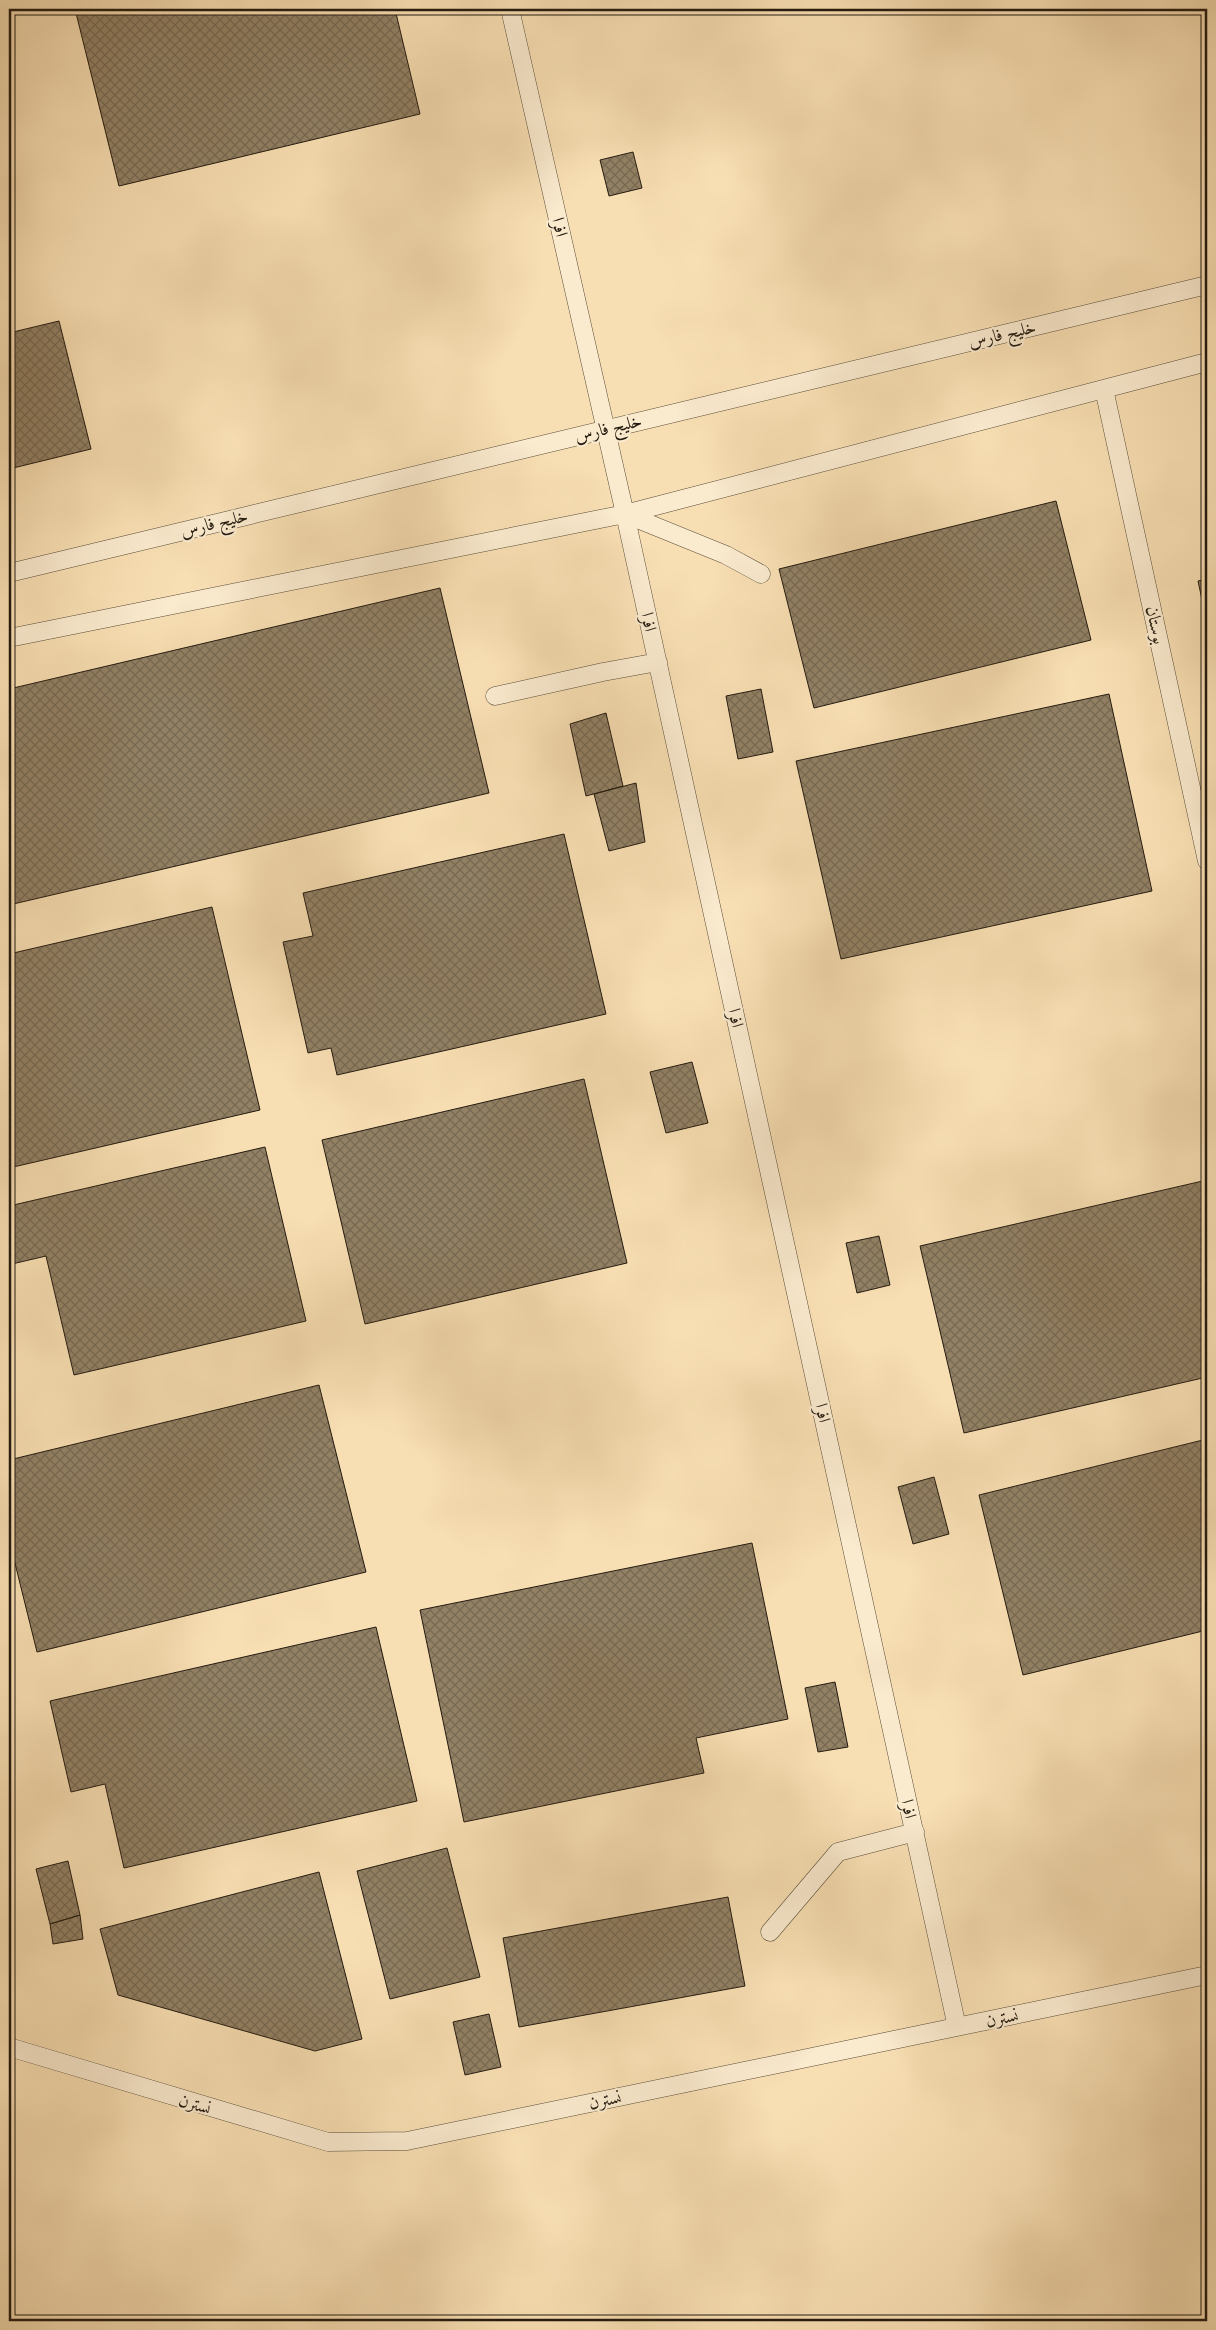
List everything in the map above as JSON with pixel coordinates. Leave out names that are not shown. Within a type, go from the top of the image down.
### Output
[{"type":"lane","name":"افرا","points":[[510,9],[658,662],[958,2027]]},
{"type":"lane","name":"خلیج فارس","points":[[9,573],[1207,285]]},
{"type":"lane","points":[[9,638],[625,514],[1207,362]]},
{"type":"lane","name":"بوستان","points":[[1104,389],[1207,861]]},
{"type":"lane","points":[[625,514],[726,555],[761,574]]},
{"type":"lane","points":[[495,696],[658,662]]},
{"type":"lane","points":[[770,1932],[838,1852],[915,1832]]},
{"type":"lane","name":"نسترن","points":[[9,2048],[328,2142],[407,2141],[1207,1976]]},
{"type":"building","points":[[75,9],[395,9],[420,114],[119,186]]},
{"type":"building","points":[[633,152],[642,188],[609,196],[600,160]]},
{"type":"building","points":[[59,321],[91,449],[9,469],[9,333]]},
{"type":"building","points":[[1056,501],[1091,640],[814,708],[779,569]]},
{"type":"building","points":[[1207,579],[1207,623],[1198,581]]},
{"type":"building","points":[[440,588],[489,793],[9,905],[9,689]]},
{"type":"building","points":[[761,689],[773,752],[738,759],[726,696]]},
{"type":"building","points":[[1109,694],[1152,891],[841,959],[796,761]]},
{"type":"building","points":[[606,713],[623,786],[586,796],[570,724]]},
{"type":"building","points":[[636,783],[645,842],[609,851],[594,794]]},
{"type":"building","points":[[564,834],[606,1014],[337,1075],[331,1048],[308,1053],[283,942],[313,936],[303,893]]},
{"type":"building","points":[[212,907],[260,1110],[9,1168],[9,954]]},
{"type":"building","points":[[692,1062],[708,1123],[666,1133],[650,1072]]},
{"type":"building","points":[[584,1079],[627,1263],[365,1324],[322,1140]]},
{"type":"building","points":[[265,1147],[306,1321],[74,1375],[46,1256],[12,1264],[9,1248],[9,1206]]},
{"type":"building","points":[[1207,1180],[1207,1377],[964,1433],[920,1246]]},
{"type":"building","points":[[879,1236],[890,1285],[857,1293],[846,1243]]},
{"type":"building","points":[[319,1385],[366,1572],[37,1652],[9,1539],[9,1460]]},
{"type":"building","points":[[1207,1439],[1207,1630],[1023,1675],[979,1495]]},
{"type":"building","points":[[934,1477],[949,1534],[913,1544],[898,1487]]},
{"type":"building","points":[[752,1543],[788,1719],[696,1738],[704,1773],[464,1822],[420,1610]]},
{"type":"building","points":[[376,1627],[417,1801],[124,1868],[105,1784],[71,1792],[50,1701]]},
{"type":"building","points":[[835,1682],[848,1747],[818,1752],[805,1688]]},
{"type":"building","points":[[447,1848],[480,1977],[390,1999],[357,1871]]},
{"type":"building","points":[[68,1861],[80,1915],[50,1924],[36,1869]]},
{"type":"building","points":[[319,1872],[362,2039],[315,2051],[118,1995],[100,1929]]},
{"type":"building","points":[[728,1897],[745,1986],[519,2027],[503,1938]]},
{"type":"building","points":[[80,1915],[83,1939],[53,1944],[50,1924]]},
{"type":"building","points":[[489,2014],[501,2067],[465,2075],[453,2022]]}]
